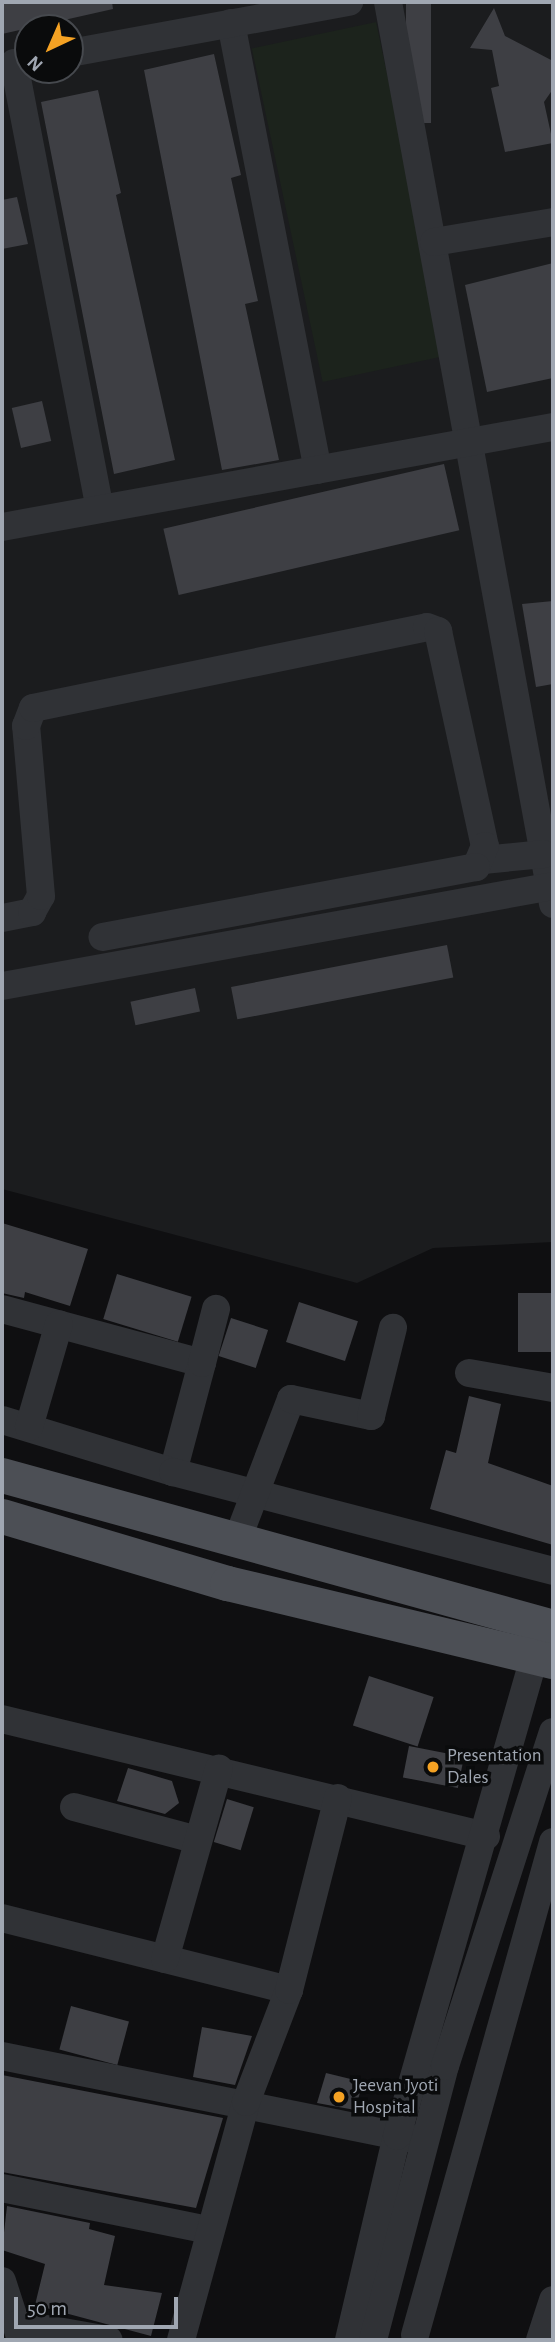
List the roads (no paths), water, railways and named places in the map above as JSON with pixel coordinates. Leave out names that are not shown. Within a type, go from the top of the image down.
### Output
[{"type":"main road","points":[[2,1475],[236,1543],[546,1642]]},
{"type":"main road","points":[[2,1516],[227,1583],[546,1642]]},
{"type":"street","points":[[84,50],[349,2]]},
{"type":"street","points":[[2,986],[552,892],[472,442],[388,2]]},
{"type":"street","points":[[231,23],[318,470]]},
{"type":"street","points":[[19,84],[100,509]]},
{"type":"street","points":[[434,242],[553,222]]},
{"type":"street","points":[[2,527],[553,427]]},
{"type":"street","points":[[2,918],[32,912],[41,895],[26,726],[33,708],[427,627],[438,631],[441,641],[483,860]]},
{"type":"street","points":[[102,937],[476,867],[483,860],[544,854]]},
{"type":"street","points":[[2,1309],[202,1363]]},
{"type":"street","points":[[173,1472],[215,1309]]},
{"type":"street","points":[[29,1427],[59,1324]]},
{"type":"street","points":[[236,1543],[259,1491],[290,1399],[371,1416],[393,1328]]},
{"type":"street","points":[[469,1373],[553,1388]]},
{"type":"street","points":[[2,1420],[173,1472],[259,1491],[553,1571]]},
{"type":"street","points":[[364,2330],[397,2136],[546,1642]]},
{"type":"street","points":[[2,1719],[219,1768],[486,1836]]},
{"type":"street","points":[[364,2330],[426,2141],[553,1732]]},
{"type":"street","points":[[165,1958],[219,1768]]},
{"type":"street","points":[[181,2340],[208,2230],[246,2102],[289,1990],[338,1798]]},
{"type":"street","points":[[74,1807],[198,1840]]},
{"type":"street","points":[[364,2330],[422,2338],[553,1842]]},
{"type":"street","points":[[2,1918],[289,1990]]},
{"type":"street","points":[[2,2056],[246,2102],[426,2141]]},
{"type":"street","points":[[2,2188],[208,2230]]},
{"type":"street","points":[[2,2281],[19,2332],[109,2340]]},
{"type":"street","points":[[540,2340],[553,2300]]},
{"type":"place","name":"Presentation Dales","points":[[433,1767]]},
{"type":"place","name":"Jeevan Jyoti Hospital","points":[[339,2097]]}]
